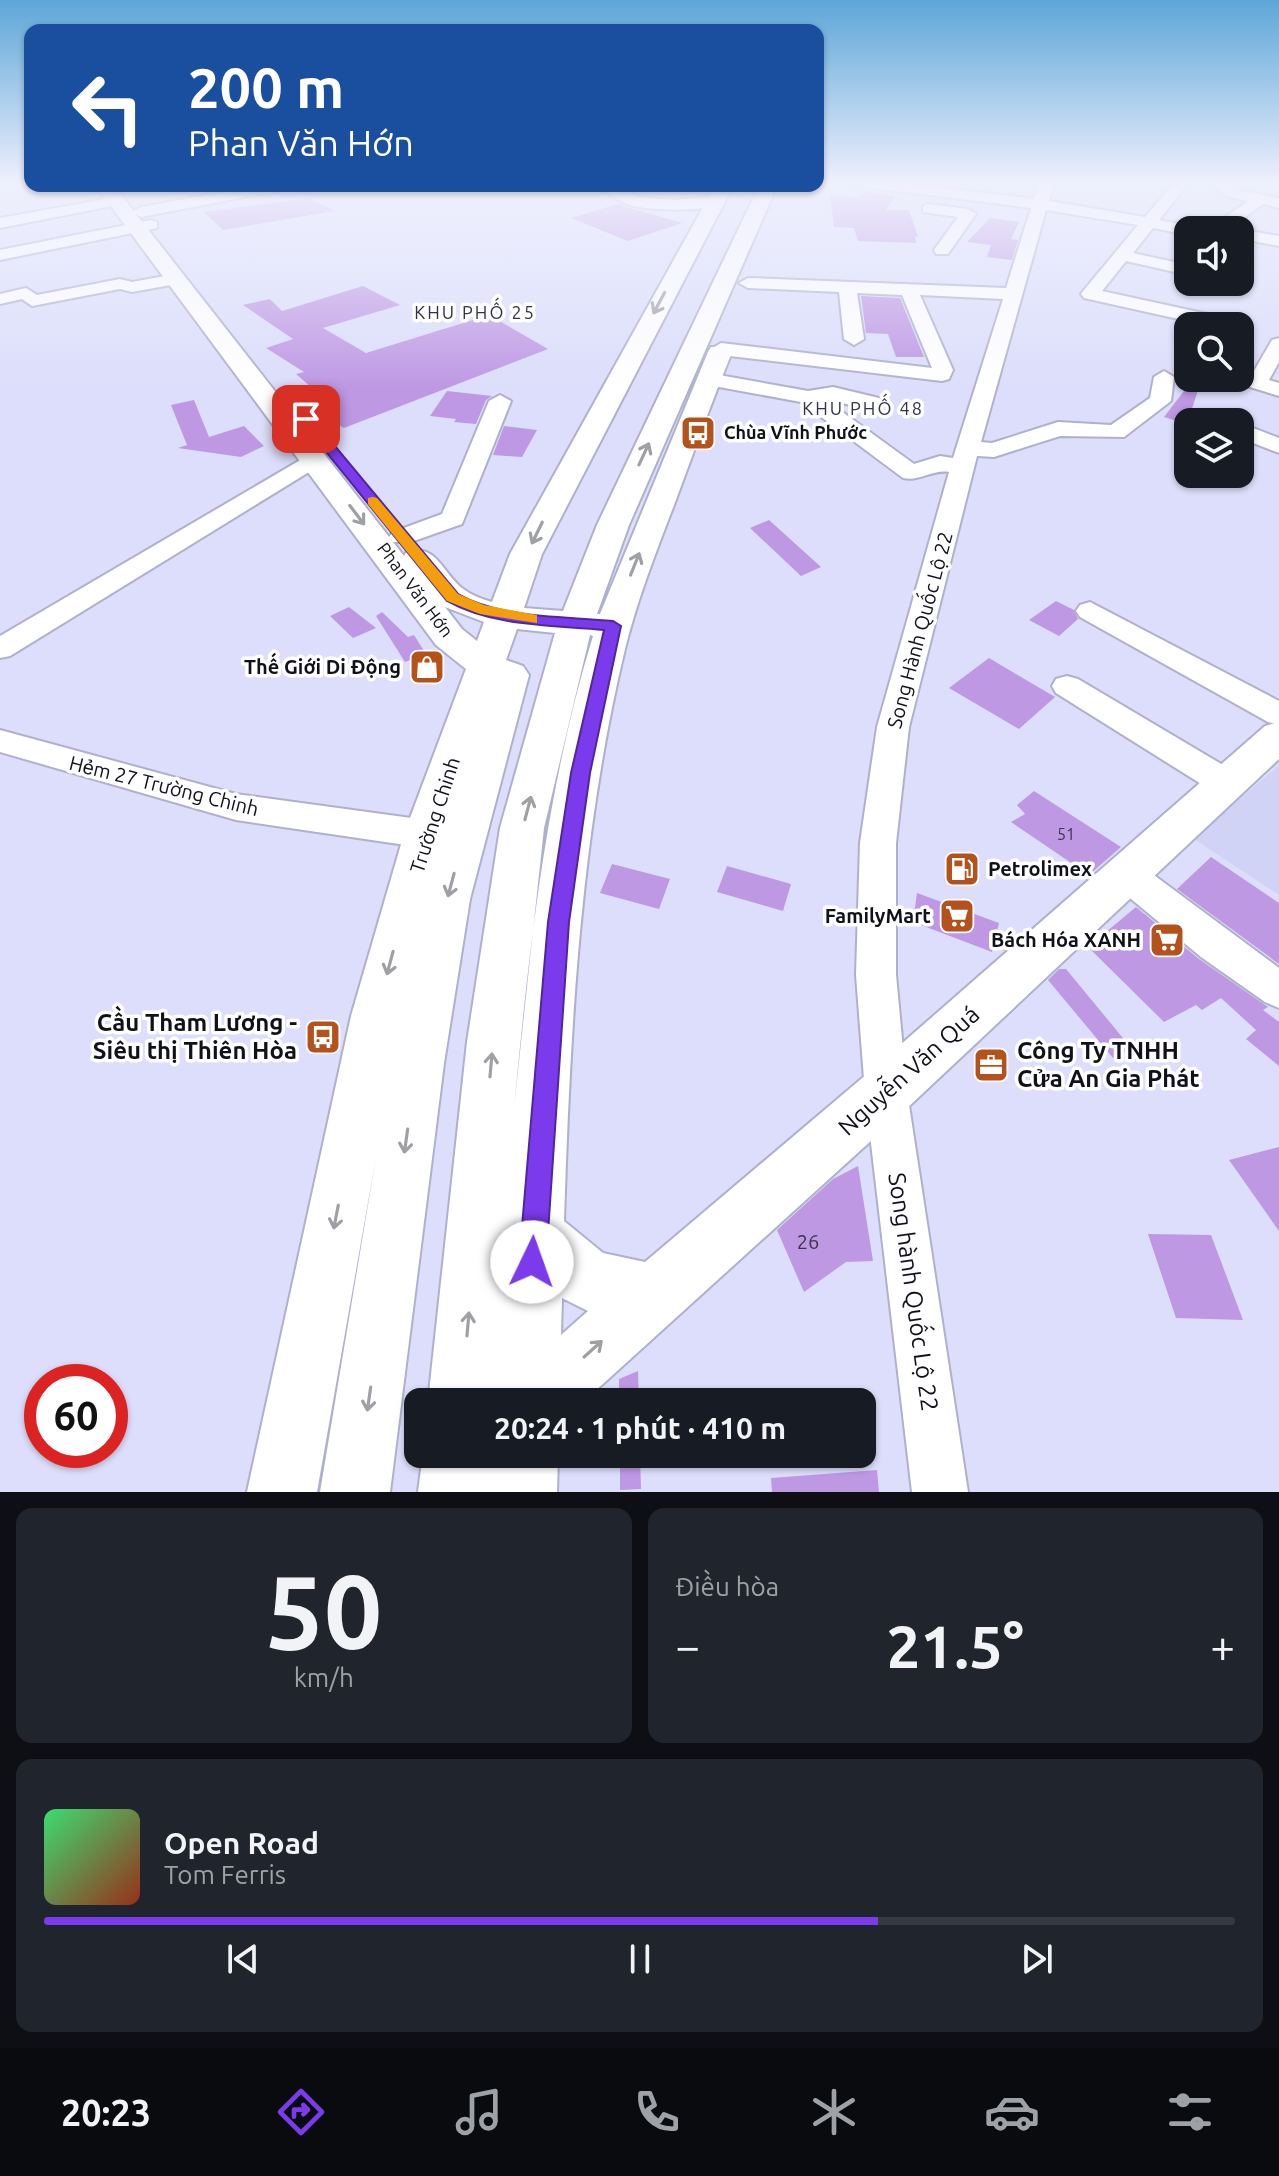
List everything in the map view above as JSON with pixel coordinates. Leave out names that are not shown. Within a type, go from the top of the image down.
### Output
[{"type":"main road","name":"Phan Văn Hớn","points":[[158,251],[176,279],[452,597],[467,605],[517,617],[594,625]]},
{"type":"main road","name":"Phan Văn Hớn","points":[[164,251],[278,397],[314,459],[449,637],[538,676]]},
{"type":"main road","name":"Trường Chinh","points":[[528,1388],[533,1234],[559,922],[581,773],[538,676],[517,617],[526,554],[688,251]]},
{"type":"main road","name":"Trường Chinh","points":[[517,617],[577,510],[711,251]]},
{"type":"main road","name":"Trường Chinh","points":[[594,625],[640,463],[738,251]]},
{"type":"main road","name":"Trường Chinh","points":[[282,1492],[376,1016],[445,836],[538,676],[594,625],[631,571],[762,251]]},
{"type":"main road","name":"Trường Chinh","points":[[462,1388],[495,1026],[522,828],[538,676]]},
{"type":"main road","name":"Nguyễn Văn Quá","points":[[550,1388],[886,1092],[1279,736]]},
{"type":"main road","name":"Trường Chinh","points":[[355,1492],[418,1063],[447,899],[445,836]]},
{"type":"main road","points":[[533,1234],[589,1281],[654,1294]]},
{"type":"main road","points":[[522,1492],[523,1468]]},
{"type":"street","name":"Song Hành Quốc Lộ 22","points":[[886,1092],[876,975],[878,843],[893,727],[964,457],[1026,251]]},
{"type":"street","points":[[1125,251],[1090,294],[1174,288]]},
{"type":"street","points":[[1121,255],[1174,285]]},
{"type":"street","points":[[0,299],[26,293],[32,301],[120,284],[132,287],[176,279]]},
{"type":"street","points":[[748,283],[1013,294]]},
{"type":"street","points":[[847,288],[854,339]]},
{"type":"street","points":[[714,364],[942,375],[943,370],[909,289]]},
{"type":"street","points":[[1193,296],[1258,333],[1257,383],[1279,390]]},
{"type":"street","points":[[714,364],[808,397],[911,473],[1058,429],[1116,432],[1160,401],[1164,377]]},
{"type":"street","points":[[808,397],[833,393],[871,403]]},
{"type":"street","points":[[402,537],[453,519],[500,401]]},
{"type":"street","points":[[1254,436],[1279,446]]},
{"type":"street","points":[[0,649],[314,459]]},
{"type":"street","points":[[1090,611],[1279,714]]},
{"type":"street","points":[[1067,686],[1226,783]]},
{"type":"street","name":"Hẻm 27 Trường Chinh","points":[[0,741],[236,807],[445,836]]},
{"type":"street","points":[[1126,874],[1215,945],[1279,990]]},
{"type":"street","name":"Song hành Quốc Lộ 22","points":[[886,1092],[940,1492]]},
{"type":"shaded area","points":[[1279,765],[1279,895],[1194,839]]},
{"type":"building","points":[[989,251],[1015,251],[1012,260],[987,257]]},
{"type":"building","points":[[363,286],[400,305],[323,328],[366,353],[489,315],[548,349],[344,428],[324,416],[339,411],[296,374],[304,372],[266,348],[293,339],[243,305],[270,299],[282,311]]},
{"type":"building","points":[[861,296],[900,298],[924,357],[896,357],[888,334],[866,333]]},
{"type":"building","points":[[447,391],[492,396],[486,400],[476,424],[430,416]]},
{"type":"building","points":[[1183,392],[1197,392],[1192,408],[1174,408],[1174,420],[1164,417]]},
{"type":"building","points":[[194,400],[209,437],[244,426],[264,446],[241,457],[178,448],[187,445],[171,405]]},
{"type":"building","points":[[504,426],[537,430],[522,457],[493,455]]},
{"type":"building","points":[[769,520],[821,567],[801,576],[750,528]]},
{"type":"building","points":[[1056,601],[1074,610],[1078,619],[1059,636],[1029,620]]},
{"type":"building","points":[[349,607],[376,628],[353,638],[330,616]]},
{"type":"building","points":[[382,612],[408,637],[414,635],[426,654],[405,662],[376,616]]},
{"type":"building","points":[[989,658],[1055,697],[1019,729],[949,688]]},
{"type":"building","points":[[1034,791],[1121,847],[1089,875],[1011,822],[1025,814],[1017,805]]},
{"type":"building","points":[[1211,857],[1279,903],[1279,964],[1177,889]]},
{"type":"building","points":[[612,864],[670,879],[659,909],[600,893]]},
{"type":"building","points":[[727,866],[791,884],[783,911],[717,892]]},
{"type":"building","points":[[917,893],[999,923],[992,952],[913,922]]},
{"type":"building","points":[[1136,907],[1199,959],[1268,1007],[1263,1010],[1279,1022],[1279,1066],[1246,1039],[1256,1030],[1221,998],[1202,1010],[1196,1005],[1164,1022],[1088,947]]},
{"type":"building","points":[[1059,969],[1066,969],[1132,1049],[1113,1058],[1048,980]]},
{"type":"building","points":[[1279,1147],[1279,1231],[1229,1160]]},
{"type":"building","points":[[858,1166],[873,1261],[846,1262],[804,1292],[777,1230],[833,1179]]},
{"type":"building","points":[[1148,1234],[1211,1235],[1243,1320],[1176,1318]]},
{"type":"building","points":[[638,1371],[639,1388],[619,1388],[619,1379]]},
{"type":"building","points":[[620,1468],[640,1468],[641,1489],[620,1490]]},
{"type":"building","points":[[877,1470],[879,1492],[772,1492],[771,1478]]},
{"type":"slow traffic","points":[[373,501],[452,597],[480,609],[531,619]]},
{"type":"place","name":"Chùa Vĩnh Phước","points":[[698,433]]},
{"type":"place","name":"Thế Giới Di Động","points":[[427,667]]},
{"type":"place","name":"Petrolimex","points":[[962,869]]},
{"type":"place","name":"FamilyMart","points":[[957,916]]},
{"type":"place","name":"Bách Hóa XANH","points":[[1167,940]]},
{"type":"place","name":"Cầu Tham Lương - Siêu thị Thiên Hòa","points":[[323,1037]]},
{"type":"place","name":"Công Ty TNHH Cửa An Gia Phát","points":[[991,1065]]},
{"type":"district","name":"KHU PHỐ 25","points":[[475,313]]},
{"type":"district","name":"KHU PHỐ 48","points":[[863,409]]},
{"type":"route","points":[[306,419],[452,597],[467,605],[505,615],[613,626],[581,773],[559,922],[532,1262]]}]
